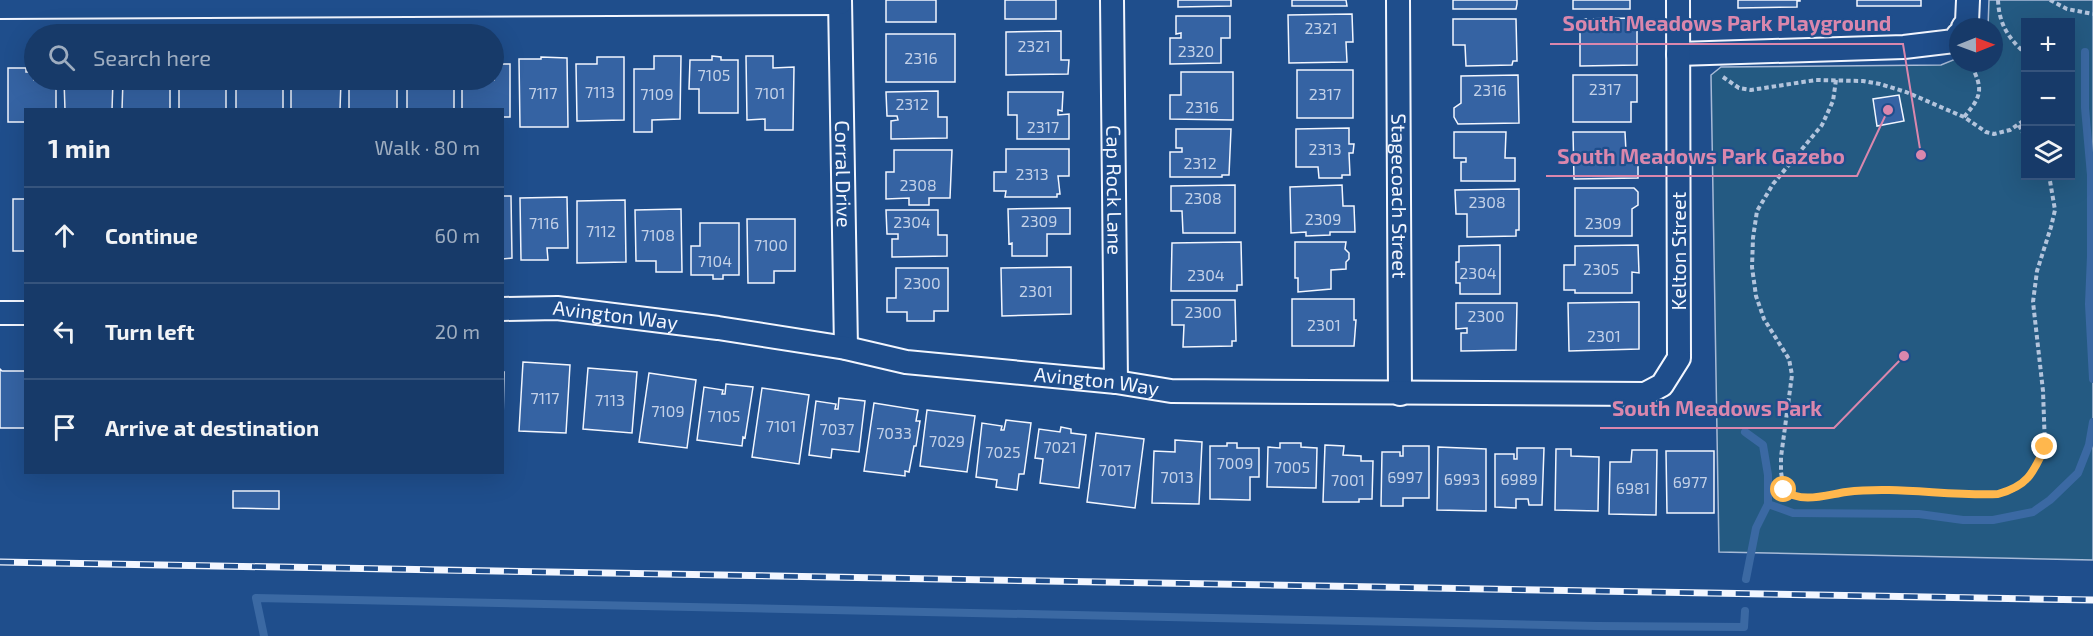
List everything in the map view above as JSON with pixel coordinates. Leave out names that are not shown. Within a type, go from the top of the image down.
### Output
[{"type":"street","name":"Cap Rock Lane","points":[[1112,0],[1116,382]]},
{"type":"street","name":"Stagecoach Street","points":[[1398,0],[1400,394]]},
{"type":"street","name":"Kelton Street","points":[[1678,0],[1679,357]]},
{"type":"street","points":[[1967,18],[1968,0]]},
{"type":"street","points":[[0,7],[840,1]]},
{"type":"street","name":"Corral Drive","points":[[840,1],[846,348]]},
{"type":"street","points":[[1678,54],[1904,47],[1949,42]]},
{"type":"street","name":"Avington Way","points":[[504,309],[557,308],[718,328],[846,348],[906,362],[1116,382],[1171,391],[1646,394],[1662,385],[1679,357]]},
{"type":"street","points":[[0,313],[24,313]]},
{"type":"path","points":[[1998,0],[2002,26],[2012,42],[2021,50]]},
{"type":"path","points":[[2050,0],[2067,9],[2093,14]]},
{"type":"path","points":[[1713,53],[1714,71],[1739,88],[1751,90],[1792,83],[1863,81],[1905,92],[1964,117],[1986,132],[1994,134],[2019,125],[2021,130]]},
{"type":"path","points":[[1964,117],[1976,104],[1980,92],[1974,72]]},
{"type":"path","points":[[1836,80],[1833,101],[1822,125],[1773,184],[1756,211],[1752,238],[1752,267],[1756,296],[1764,319],[1789,359],[1792,375],[1780,472],[1784,490],[1791,496],[1808,498],[1874,490],[1998,494],[2013,490],[2028,480],[2045,447],[2043,391],[2033,302],[2037,271],[2052,227],[2055,210],[2049,180]]},
{"type":"shaded area","points":[[1989,0],[2093,0],[2093,560],[1719,552],[1711,75],[1721,67],[1941,65],[1949,62],[1949,72],[2003,72],[2003,18],[1988,18]]},
{"type":"building","points":[[886,0],[936,0],[936,22],[886,22]]},
{"type":"building","points":[[1005,0],[1056,0],[1056,19],[1005,19]]},
{"type":"building","points":[[1178,0],[1231,0],[1231,6],[1178,7]]},
{"type":"building","points":[[1292,0],[1346,0],[1347,6],[1292,6]]},
{"type":"building","points":[[1453,0],[1517,0],[1517,4],[1516,9],[1453,9]]},
{"type":"building","points":[[1573,0],[1630,0],[1630,9],[1573,9]]},
{"type":"building","points":[[1738,0],[1800,1],[1797,1],[1797,7],[1738,8]]},
{"type":"building","points":[[1857,0],[1921,0],[1921,6],[1857,6]]},
{"type":"building","points":[[1352,14],[1353,42],[1346,42],[1347,62],[1289,63],[1288,15]]},
{"type":"building","points":[[1176,16],[1230,16],[1230,38],[1221,38],[1221,63],[1170,64],[1170,38],[1181,38],[1181,33],[1176,34]]},
{"type":"building","points":[[1637,18],[1637,65],[1580,66],[1580,19]]},
{"type":"building","points":[[1453,19],[1516,19],[1517,61],[1513,61],[1512,65],[1466,66],[1465,45],[1453,45]]},
{"type":"building","points":[[1061,31],[1061,60],[1069,60],[1068,74],[1006,75],[1006,32]]},
{"type":"building","points":[[886,34],[955,34],[955,82],[886,82]]},
{"type":"building","points":[[654,56],[681,56],[680,119],[652,120],[652,132],[634,132],[634,69],[654,69]]},
{"type":"building","points":[[712,56],[721,57],[721,60],[738,60],[738,113],[699,113],[699,89],[689,89],[690,60],[712,60]]},
{"type":"building","points":[[746,56],[773,56],[773,68],[794,67],[793,130],[765,130],[765,119],[747,120]]},
{"type":"building","points":[[541,57],[567,58],[568,127],[520,127],[519,59],[541,59]]},
{"type":"building","points":[[597,57],[624,57],[624,120],[577,121],[576,64],[597,64]]},
{"type":"building","points":[[504,64],[510,64],[510,117],[504,117],[504,108],[462,108],[462,90],[504,90]]},
{"type":"building","points":[[8,68],[24,68],[24,90],[56,90],[56,108],[24,108],[24,122],[8,122]]},
{"type":"building","points":[[1297,70],[1353,70],[1353,118],[1297,118]]},
{"type":"building","points":[[1181,72],[1233,72],[1233,120],[1170,119],[1170,95],[1181,95]]},
{"type":"building","points":[[1518,75],[1519,123],[1458,124],[1454,117],[1454,108],[1461,103],[1461,76]]},
{"type":"building","points":[[1573,75],[1637,75],[1637,102],[1631,102],[1631,122],[1573,122]]},
{"type":"building","points":[[64,90],[113,90],[112,108],[65,108]]},
{"type":"building","points":[[123,90],[170,90],[170,108],[122,108]]},
{"type":"building","points":[[179,90],[226,90],[226,108],[179,108]]},
{"type":"building","points":[[236,90],[283,90],[283,108],[236,108]]},
{"type":"building","points":[[291,90],[341,90],[340,108],[291,108]]},
{"type":"building","points":[[349,90],[397,90],[397,108],[349,108]]},
{"type":"building","points":[[407,90],[454,90],[454,108],[407,108]]},
{"type":"building","points":[[938,91],[938,117],[947,117],[947,138],[891,139],[891,121],[898,120],[897,116],[887,116],[886,92]]},
{"type":"building","points":[[1008,92],[1063,92],[1062,111],[1058,110],[1058,115],[1069,114],[1069,139],[1017,139],[1017,115],[1008,115]]},
{"type":"building","points":[[1899,95],[1904,121],[1877,126],[1873,99]]},
{"type":"building","points":[[1349,128],[1349,144],[1354,144],[1353,153],[1349,153],[1350,175],[1342,175],[1342,178],[1319,178],[1318,167],[1296,167],[1296,129]]},
{"type":"building","points":[[1176,129],[1231,129],[1229,175],[1170,177],[1170,152],[1182,152],[1182,148],[1176,148]]},
{"type":"building","points":[[1454,132],[1506,132],[1505,158],[1515,158],[1515,181],[1461,181],[1461,162],[1466,162],[1466,158],[1454,158]]},
{"type":"building","points":[[1573,132],[1625,132],[1626,152],[1638,152],[1638,178],[1574,179]]},
{"type":"building","points":[[1006,149],[1069,149],[1069,176],[1058,176],[1060,194],[1057,194],[1057,197],[1005,197],[1006,191],[994,191],[994,172],[1006,172]]},
{"type":"building","points":[[894,150],[952,150],[950,198],[929,198],[929,205],[909,205],[909,198],[886,199],[886,172],[894,172]]},
{"type":"building","points":[[1235,185],[1235,233],[1183,233],[1182,211],[1171,211],[1171,186]]},
{"type":"building","points":[[1342,185],[1343,206],[1354,206],[1355,232],[1330,232],[1330,235],[1306,236],[1306,232],[1291,233],[1290,187]]},
{"type":"building","points":[[1575,188],[1634,188],[1638,192],[1638,205],[1632,209],[1632,236],[1575,236]]},
{"type":"building","points":[[1519,189],[1519,230],[1516,230],[1516,236],[1467,237],[1467,214],[1456,214],[1455,190]]},
{"type":"building","points":[[504,196],[511,196],[512,258],[504,259]]},
{"type":"building","points":[[567,197],[568,248],[547,248],[548,260],[521,260],[520,198]]},
{"type":"building","points":[[13,199],[24,199],[24,251],[13,251]]},
{"type":"building","points":[[625,200],[626,262],[577,263],[577,201]]},
{"type":"building","points":[[1070,208],[1070,234],[1047,234],[1047,256],[1012,256],[1012,243],[1009,244],[1008,209]]},
{"type":"building","points":[[681,209],[682,272],[656,272],[656,261],[636,261],[635,210]]},
{"type":"building","points":[[886,210],[938,210],[938,235],[947,235],[947,256],[892,257],[892,239],[898,239],[898,234],[887,234]]},
{"type":"building","points":[[747,219],[795,219],[795,271],[774,271],[774,283],[748,283]]},
{"type":"building","points":[[700,223],[739,223],[739,275],[723,275],[723,279],[713,279],[713,275],[691,275],[691,246],[700,246]]},
{"type":"building","points":[[1241,242],[1242,285],[1237,285],[1237,291],[1171,291],[1172,243]]},
{"type":"building","points":[[1295,242],[1346,242],[1345,249],[1349,253],[1349,259],[1346,262],[1346,269],[1331,270],[1331,289],[1298,292],[1298,278],[1295,278]]},
{"type":"building","points":[[1500,245],[1500,294],[1460,294],[1460,283],[1456,283],[1459,246]]},
{"type":"building","points":[[1638,245],[1639,273],[1632,272],[1632,293],[1575,293],[1575,290],[1564,290],[1564,265],[1575,265],[1575,246]]},
{"type":"building","points":[[1071,267],[1071,314],[1002,316],[1001,268]]},
{"type":"building","points":[[896,268],[948,268],[948,311],[934,311],[934,321],[907,321],[907,312],[887,312],[887,298],[896,298]]},
{"type":"building","points":[[1292,299],[1354,299],[1354,320],[1356,320],[1354,346],[1292,346]]},
{"type":"building","points":[[1172,300],[1235,300],[1236,341],[1232,341],[1232,346],[1183,347],[1184,325],[1172,325]]},
{"type":"building","points":[[1639,302],[1639,349],[1569,351],[1568,303]]},
{"type":"building","points":[[1456,303],[1517,303],[1516,350],[1461,351],[1461,333],[1467,333],[1467,328],[1456,329]]},
{"type":"building","points":[[523,362],[570,365],[566,433],[519,431]]},
{"type":"building","points":[[588,368],[637,372],[632,433],[583,429]]},
{"type":"building","points":[[0,369],[2,371],[24,371],[24,428],[0,428]]},
{"type":"building","points":[[649,373],[696,380],[687,448],[639,442]]},
{"type":"building","points":[[726,384],[753,387],[742,446],[697,440],[704,387],[723,390],[722,394],[725,394]]},
{"type":"building","points":[[762,388],[809,395],[799,464],[752,457]]},
{"type":"building","points":[[839,398],[865,401],[859,452],[832,449],[831,458],[809,455],[816,401],[836,404],[835,409],[838,409]]},
{"type":"building","points":[[874,403],[918,410],[916,421],[920,421],[916,446],[914,446],[909,472],[905,471],[905,476],[864,471]]},
{"type":"building","points":[[927,410],[975,416],[967,472],[920,466]]},
{"type":"building","points":[[1006,420],[1031,423],[1024,474],[1019,474],[1017,490],[996,487],[997,480],[976,477],[982,423],[1002,426],[1001,430],[1004,430]]},
{"type":"building","points":[[1061,427],[1071,429],[1071,433],[1086,435],[1079,488],[1040,483],[1043,459],[1035,458],[1039,429],[1060,432]]},
{"type":"building","points":[[1096,433],[1144,439],[1135,508],[1087,502]]},
{"type":"building","points":[[1175,440],[1202,442],[1199,504],[1152,503],[1154,451],[1175,452]]},
{"type":"building","points":[[1227,443],[1237,443],[1237,448],[1259,448],[1259,477],[1250,477],[1250,500],[1210,499],[1210,446],[1227,446]]},
{"type":"building","points":[[1280,443],[1301,443],[1301,447],[1317,448],[1316,488],[1267,487],[1268,447],[1280,448]]},
{"type":"building","points":[[1325,445],[1344,446],[1343,455],[1361,456],[1361,461],[1373,461],[1372,499],[1359,499],[1359,502],[1323,502]]},
{"type":"building","points":[[1403,446],[1429,446],[1429,498],[1403,498],[1403,506],[1381,506],[1382,452],[1400,452],[1400,456],[1403,456]]},
{"type":"building","points":[[1438,447],[1486,449],[1486,511],[1437,510]]},
{"type":"building","points":[[1517,448],[1544,448],[1542,505],[1529,505],[1528,499],[1516,499],[1516,508],[1495,507],[1495,454],[1514,454],[1514,459],[1517,459]]},
{"type":"building","points":[[1556,449],[1571,449],[1571,456],[1599,457],[1598,511],[1555,510]]},
{"type":"building","points":[[1632,450],[1657,450],[1656,515],[1609,514],[1610,462],[1631,462]]},
{"type":"building","points":[[1666,451],[1714,451],[1714,513],[1667,513]]},
{"type":"building","points":[[233,491],[279,491],[279,509],[233,508]]},
{"type":"waterway","points":[[2085,52],[2085,108],[2091,175],[2089,304],[2093,379]]},
{"type":"waterway","points":[[1768,504],[1793,513],[1919,514],[1963,520],[1993,520],[2033,512],[2050,500],[2078,473],[2089,445],[2093,422]]},
{"type":"waterway","points":[[1745,432],[1763,445],[1768,475],[1768,504],[1756,528],[1746,579]]},
{"type":"waterway","points":[[264,636],[256,598],[1597,626],[1744,627],[1745,611]]},
{"type":"railway","points":[[0,562],[2093,600]]},
{"type":"place","name":"South Meadows Park Gazebo","points":[[1888,110]]},
{"type":"place","name":"South Meadows Park Playground","points":[[1921,155]]},
{"type":"place","name":"South Meadows Park","points":[[1904,356]]},
{"type":"route","points":[[1784,490],[1791,496],[1808,498],[1874,490],[1998,494],[2013,490],[2028,480],[2045,447]]}]
